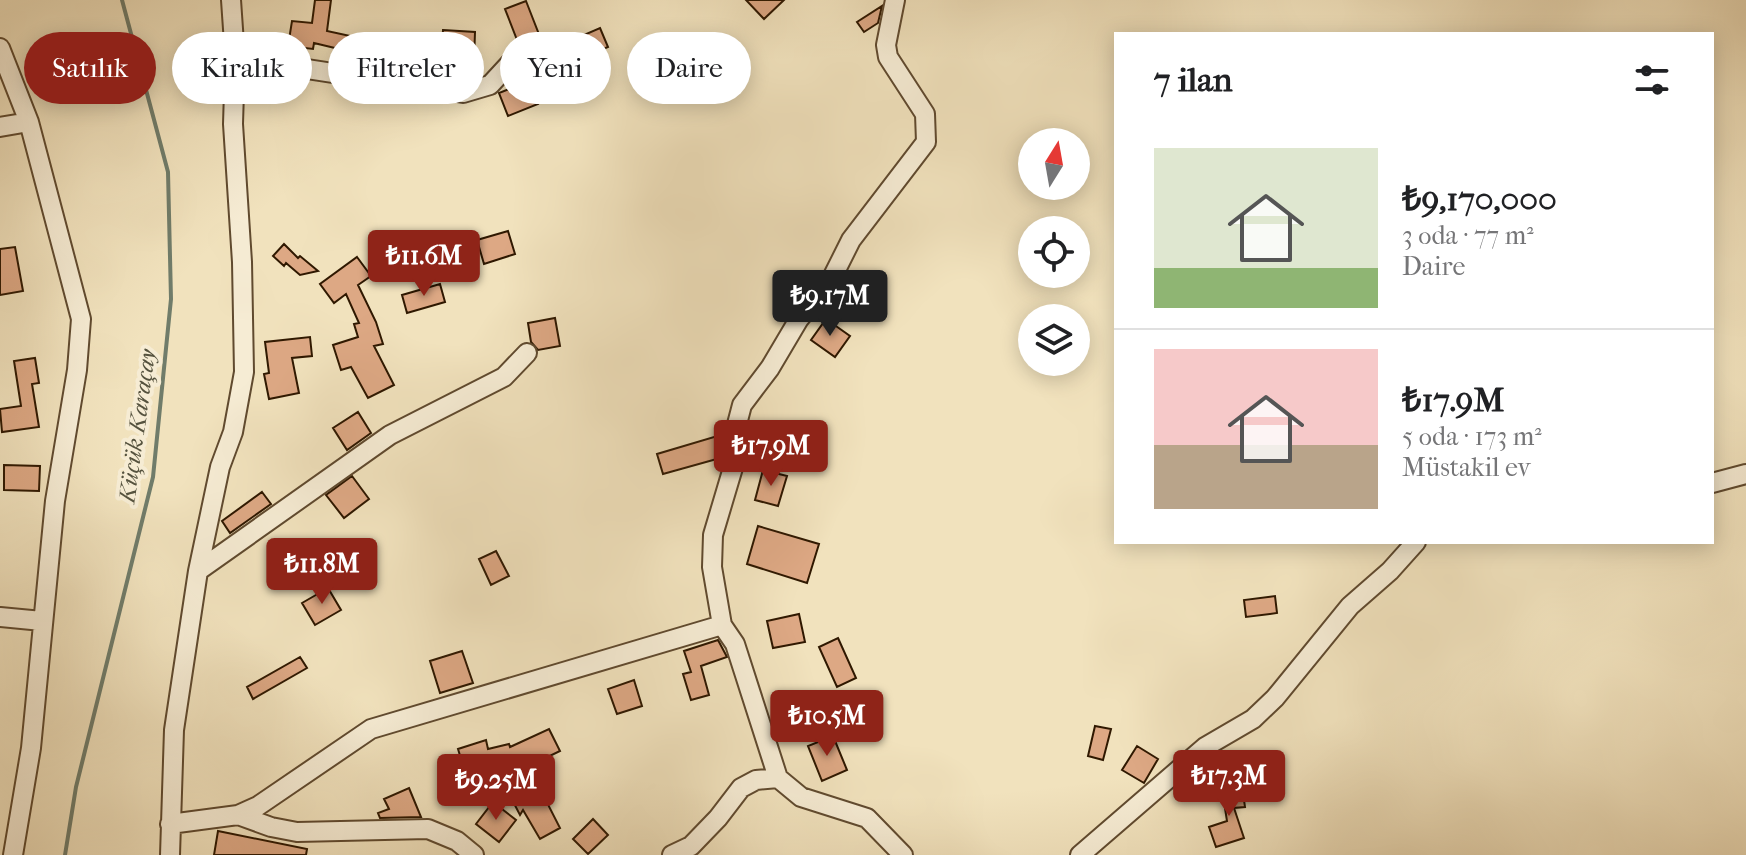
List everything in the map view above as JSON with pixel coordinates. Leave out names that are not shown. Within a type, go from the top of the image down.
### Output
[{"type":"street","points":[[231,0],[233,32]]},
{"type":"street","points":[[895,0],[886,45],[888,57],[925,114],[926,142],[851,240],[831,280],[799,319],[770,368],[742,405],[736,428],[738,451],[713,535],[712,567],[722,625],[735,644],[778,778],[801,797],[867,818],[903,855]]},
{"type":"street","points":[[0,48],[29,122],[81,319],[77,370],[55,501],[31,748],[13,855]]},
{"type":"street","points":[[312,70],[463,93],[490,85],[500,74]]},
{"type":"street","points":[[170,855],[174,730],[198,571],[220,467],[233,432],[244,372],[234,104]]},
{"type":"street","points":[[0,127],[29,122]]},
{"type":"street","points":[[198,571],[390,435],[504,377],[527,353]]},
{"type":"street","points":[[1714,482],[1746,474]]},
{"type":"street","points":[[1080,855],[1205,747],[1253,719],[1275,698],[1350,606],[1390,571],[1414,544]]},
{"type":"street","points":[[0,617],[42,621]]},
{"type":"street","points":[[170,824],[238,815],[258,806],[371,729],[722,625]]},
{"type":"street","points":[[672,855],[691,846],[741,788],[756,780],[778,778]]},
{"type":"street","points":[[238,815],[297,832],[428,829],[457,841],[474,855]]},
{"type":"building","points":[[315,0],[331,0],[327,31],[332,32],[328,32],[328,46],[314,43],[312,49],[312,32],[290,32],[292,21],[312,23]]},
{"type":"building","points":[[746,0],[784,0],[764,19]]},
{"type":"building","points":[[526,1],[538,32],[514,32],[505,9]]},
{"type":"building","points":[[882,6],[878,23],[864,32],[857,22]]},
{"type":"building","points":[[503,104],[538,104],[508,116]]},
{"type":"building","points":[[508,231],[515,254],[484,264],[477,240]]},
{"type":"building","points":[[284,244],[318,271],[300,275],[286,263],[284,266],[273,256]]},
{"type":"building","points":[[15,247],[23,291],[0,295],[0,249]]},
{"type":"building","points":[[357,257],[371,276],[358,285],[383,344],[374,346],[394,385],[368,398],[351,367],[341,370],[333,345],[358,337],[354,324],[359,323],[346,294],[334,303],[320,284]]},
{"type":"building","points":[[396,257],[414,262],[411,273],[393,267]]},
{"type":"building","points":[[440,284],[445,302],[407,313],[402,295]]},
{"type":"building","points":[[555,318],[560,346],[538,350],[531,342],[528,323]]},
{"type":"building","points":[[826,319],[850,336],[835,357],[811,340]]},
{"type":"building","points":[[310,337],[312,356],[292,358],[299,393],[269,399],[264,374],[269,373],[265,342]]},
{"type":"building","points":[[35,358],[39,383],[32,384],[39,427],[2,432],[0,409],[21,406],[14,361]]},
{"type":"building","points":[[358,412],[371,433],[347,450],[333,428]]},
{"type":"building","points":[[724,434],[724,457],[663,474],[657,454]]},
{"type":"building","points":[[4,465],[40,466],[39,491],[4,490]]},
{"type":"building","points":[[763,470],[787,476],[778,506],[755,500]]},
{"type":"building","points":[[352,476],[369,499],[344,518],[326,495]]},
{"type":"building","points":[[262,492],[271,504],[230,533],[222,521]]},
{"type":"building","points":[[758,526],[819,544],[807,583],[747,564]]},
{"type":"building","points":[[496,551],[509,576],[491,585],[479,559]]},
{"type":"building","points":[[328,588],[341,610],[315,625],[302,603]]},
{"type":"building","points":[[1275,596],[1277,613],[1246,617],[1244,600]]},
{"type":"building","points":[[799,614],[805,642],[773,648],[767,621]]},
{"type":"building","points":[[838,638],[856,678],[837,687],[819,647]]},
{"type":"building","points":[[718,640],[727,657],[701,666],[709,695],[691,700],[683,674],[691,672],[684,651]]},
{"type":"building","points":[[462,651],[473,683],[440,693],[430,661]]},
{"type":"building","points":[[300,657],[307,668],[253,699],[247,687]]},
{"type":"building","points":[[634,680],[642,706],[617,714],[608,689]]},
{"type":"building","points":[[1095,726],[1111,729],[1103,760],[1088,756]]},
{"type":"building","points":[[549,729],[560,751],[529,766],[524,756],[465,772],[458,749],[486,740],[488,749],[509,744],[510,747]]},
{"type":"building","points":[[833,736],[847,770],[822,781],[808,746]]},
{"type":"building","points":[[1137,746],[1158,759],[1144,783],[1122,770]]},
{"type":"building","points":[[534,777],[560,828],[540,839],[523,810],[520,815],[507,790]]},
{"type":"building","points":[[1242,786],[1245,807],[1234,808],[1244,838],[1216,847],[1209,827],[1227,821],[1222,789]]},
{"type":"building","points":[[409,788],[421,817],[380,818],[378,813],[389,809],[384,799]]},
{"type":"building","points":[[493,802],[516,820],[499,842],[476,824]]},
{"type":"building","points":[[593,819],[608,835],[588,854],[573,839]]},
{"type":"building","points":[[218,831],[307,849],[306,855],[214,855]]},
{"type":"waterway","name":"Küçük Karaçay","points":[[65,855],[76,787],[153,477],[171,299],[168,172],[122,0]]}]
